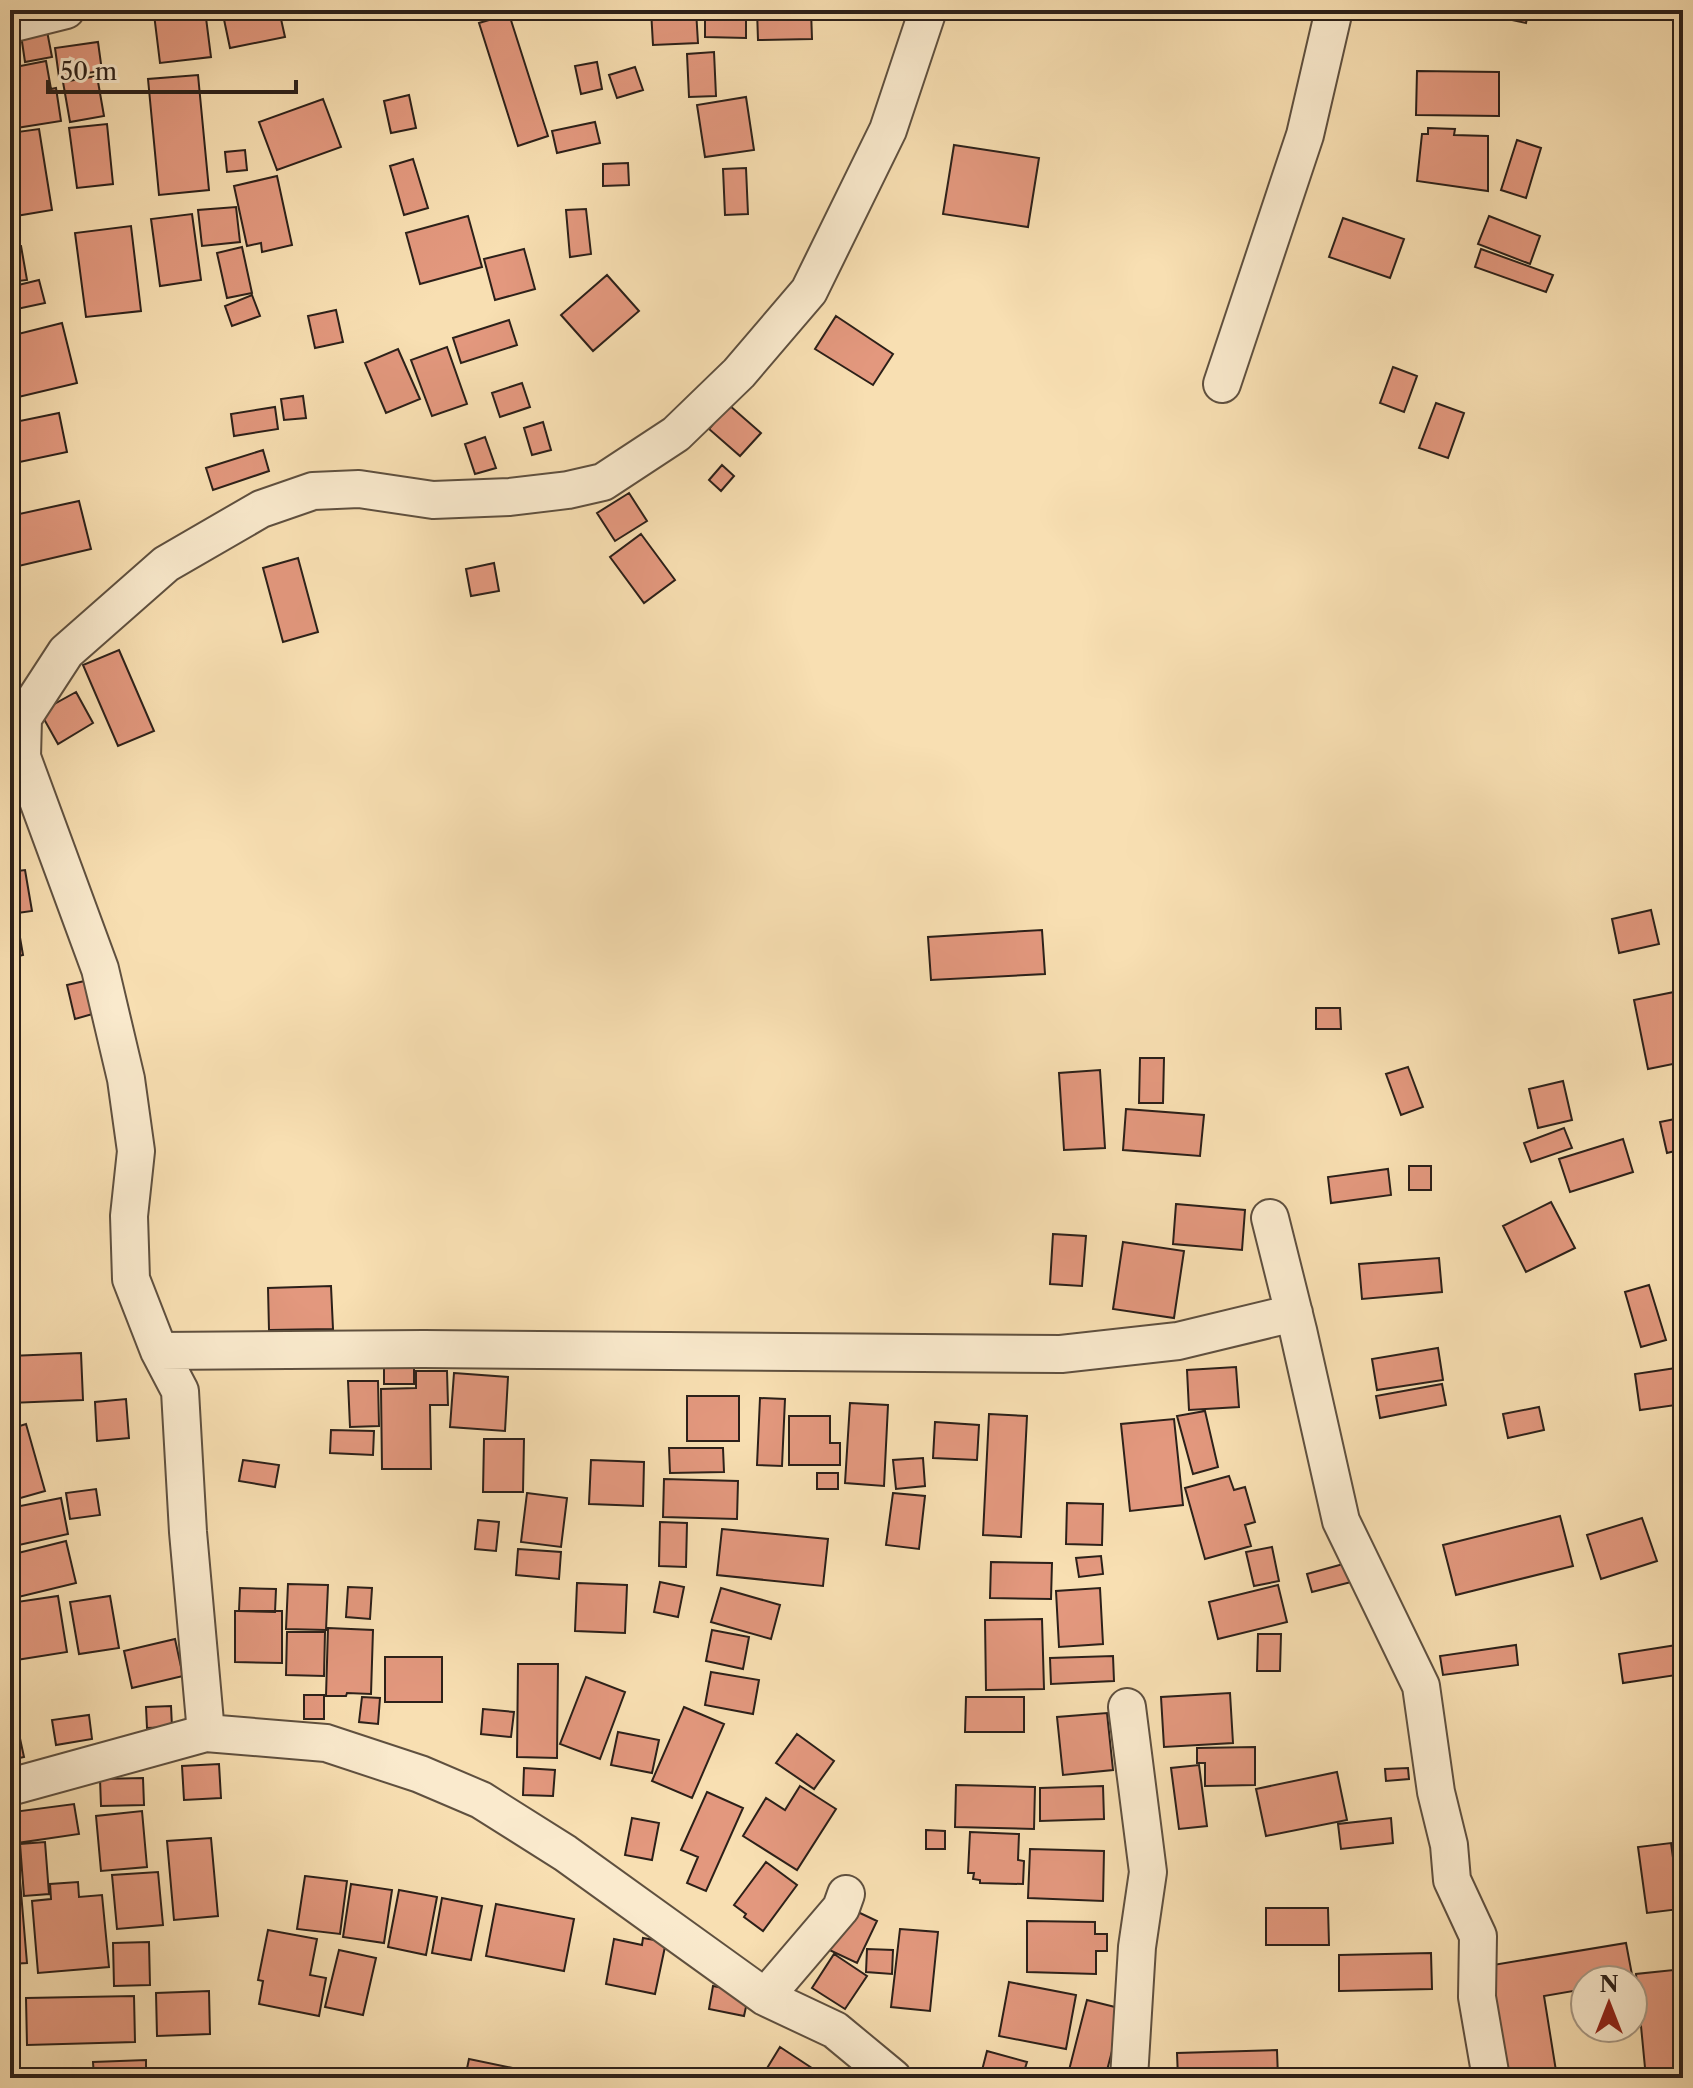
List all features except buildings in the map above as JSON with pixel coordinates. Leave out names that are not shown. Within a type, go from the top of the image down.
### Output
[{"type":"street","points":[[10,24],[66,10]]},
{"type":"street","points":[[206,1733],[188,1532],[180,1391],[159,1351],[131,1279],[129,1216],[136,1151],[126,1079],[100,969],[16,737],[66,652],[166,564],[261,509],[313,491],[359,489],[433,500],[510,497],[568,490],[603,482],[676,434],[739,373],[809,291],[888,130],[928,10]]},
{"type":"street","points":[[1222,384],[1305,135],[1334,10]]},
{"type":"street","points":[[1270,1218],[1341,1521],[1421,1686],[1436,1792],[1449,1845],[1452,1880],[1478,1936],[1477,1997],[1491,2078]]},
{"type":"street","points":[[159,1351],[424,1349],[1061,1354],[1178,1341],[1294,1313]]},
{"type":"street","points":[[1127,1707],[1148,1872],[1137,1947],[1129,2078]]},
{"type":"street","points":[[10,1787],[206,1733],[326,1743],[420,1774],[481,1800],[565,1853],[765,1997],[835,2030],[893,2078]]},
{"type":"street","points":[[765,1997],[841,1908],[846,1894]]}]
